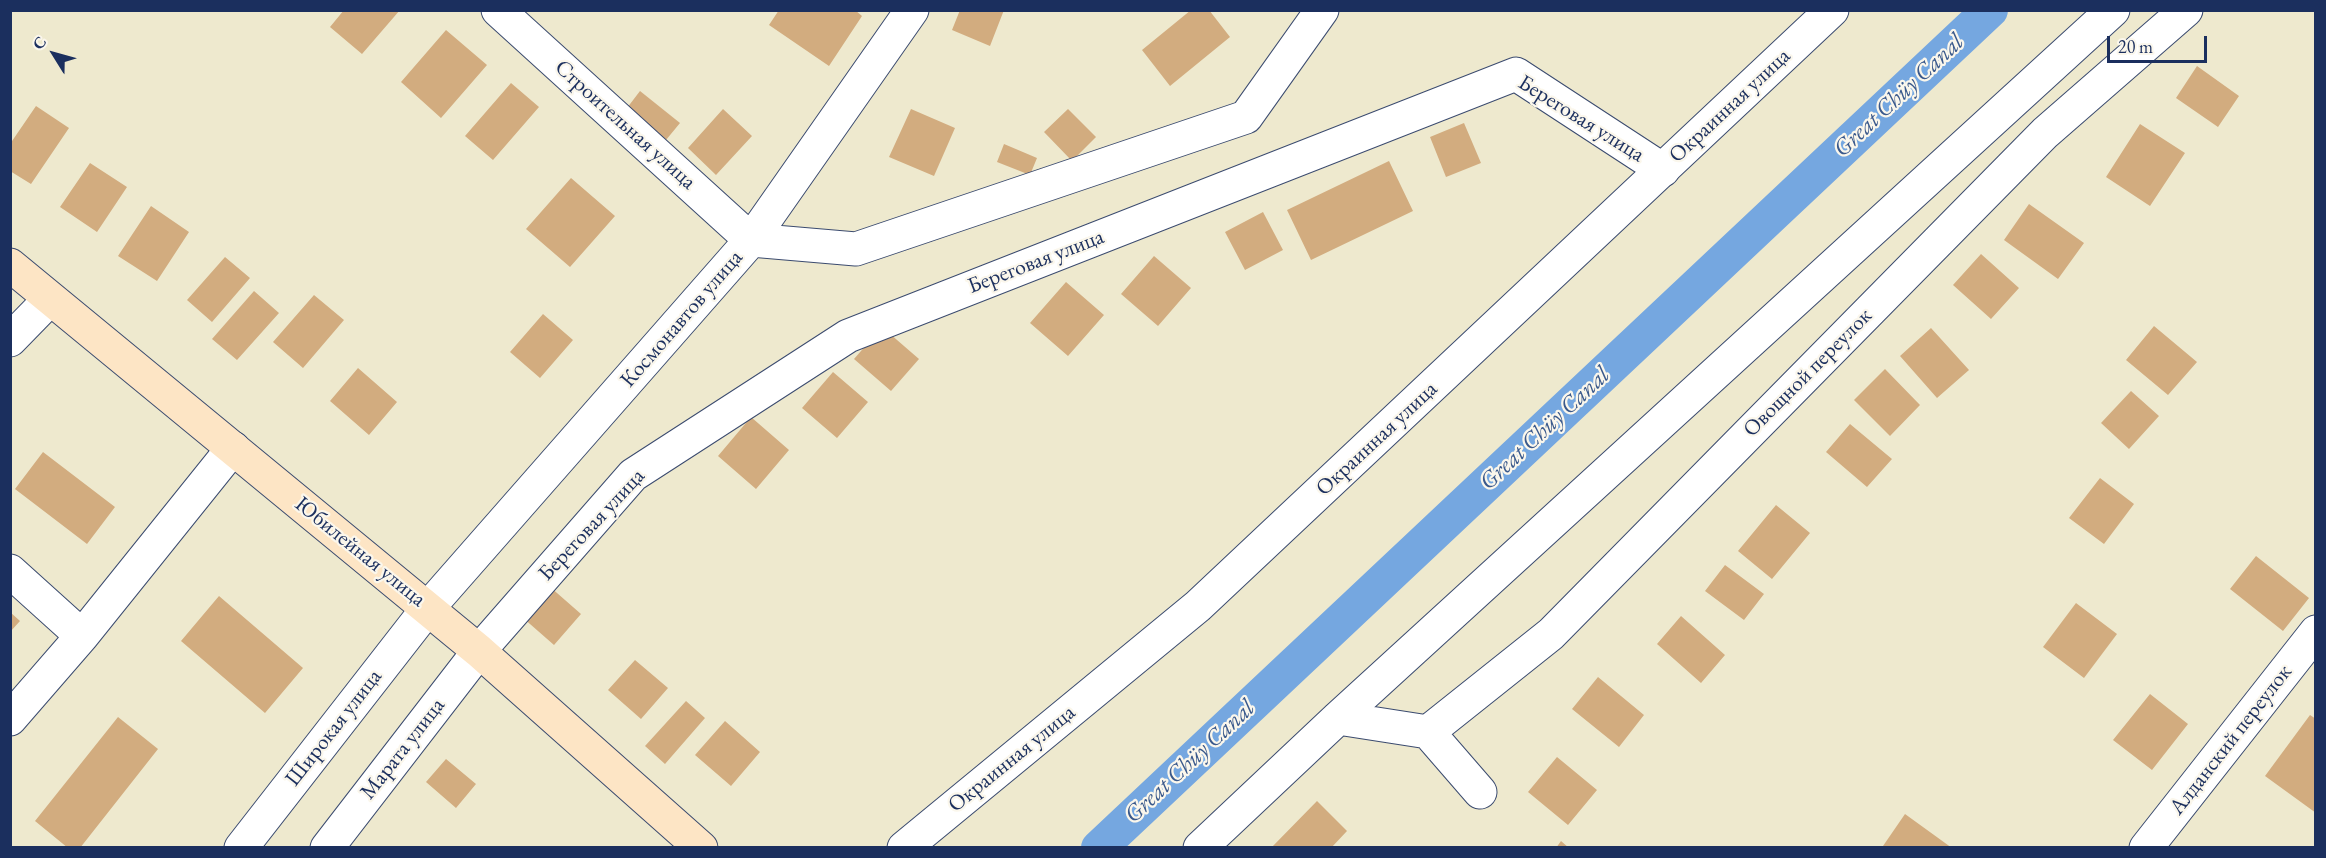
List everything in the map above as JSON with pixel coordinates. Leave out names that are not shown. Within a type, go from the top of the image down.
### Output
[{"type":"main road","name":"Юбилейная улица","points":[[10,265],[479,651],[701,848]]},
{"type":"street","name":"Строительная улица","points":[[498,10],[751,240]]},
{"type":"street","name":"Космонавтов улица","points":[[428,608],[751,240],[912,10]]},
{"type":"street","points":[[751,240],[856,249],[1246,117],[1322,10]]},
{"type":"street","name":"Окраинная улица","points":[[904,848],[1198,606],[1832,10]]},
{"type":"street","points":[[1200,848],[1338,718],[2113,10]]},
{"type":"street","name":"Овощной переулок","points":[[1428,732],[1551,634],[2045,133],[2186,10]]},
{"type":"street","name":"Береговая улица","points":[[479,651],[633,475],[848,336],[1516,74],[1663,170]]},
{"type":"street","points":[[10,340],[50,299]]},
{"type":"street","points":[[10,719],[82,636],[233,448]]},
{"type":"street","points":[[10,571],[82,636]]},
{"type":"street","name":"Широкая улица","points":[[241,848],[428,608]]},
{"type":"street","name":"Алданский переулок","points":[[2146,848],[2316,632]]},
{"type":"street","name":"Марата улица","points":[[327,848],[479,651]]},
{"type":"street","points":[[1338,718],[1428,732],[1480,792]]},
{"type":"building","points":[[344,10],[400,10],[362,54],[330,27]]},
{"type":"building","points":[[779,10],[855,10],[862,16],[829,66],[769,25]]},
{"type":"building","points":[[960,10],[1004,10],[990,46],[952,30]]},
{"type":"building","points":[[1191,10],[1209,10],[1230,37],[1170,86],[1142,50]]},
{"type":"building","points":[[446,30],[487,65],[441,118],[401,82]]},
{"type":"building","points":[[2197,66],[2239,96],[2218,127],[2176,98]]},
{"type":"building","points":[[511,83],[539,107],[493,160],[465,136]]},
{"type":"building","points":[[640,91],[680,123],[666,140],[627,108]]},
{"type":"building","points":[[36,106],[69,128],[31,184],[10,171],[10,144]]},
{"type":"building","points":[[723,109],[752,136],[716,175],[688,148]]},
{"type":"building","points":[[911,109],[955,128],[934,176],[889,157]]},
{"type":"building","points":[[1068,109],[1096,137],[1072,161],[1044,132]]},
{"type":"building","points":[[1464,123],[1481,163],[1446,177],[1430,137]]},
{"type":"building","points":[[2140,124],[2185,153],[2150,206],[2106,177]]},
{"type":"building","points":[[1004,144],[1037,158],[1030,175],[997,162]]},
{"type":"building","points":[[1389,161],[1413,211],[1311,260],[1287,210]]},
{"type":"building","points":[[90,163],[127,187],[97,232],[60,207]]},
{"type":"building","points":[[571,178],[615,216],[570,267],[526,229]]},
{"type":"building","points":[[2029,204],[2084,243],[2058,279],[2004,240]]},
{"type":"building","points":[[151,206],[189,232],[157,281],[118,256]]},
{"type":"building","points":[[1263,212],[1283,250],[1245,270],[1225,232]]},
{"type":"building","points":[[1981,254],[2019,288],[1991,319],[1953,285]]},
{"type":"building","points":[[1154,256],[1191,288],[1158,326],[1121,294]]},
{"type":"building","points":[[225,257],[250,278],[212,322],[187,300]]},
{"type":"building","points":[[1066,282],[1104,315],[1068,356],[1030,323]]},
{"type":"building","points":[[254,291],[279,313],[237,360],[212,339]]},
{"type":"building","points":[[314,295],[344,320],[303,368],[273,342]]},
{"type":"building","points":[[543,314],[573,340],[540,378],[510,352]]},
{"type":"building","points":[[2154,326],[2197,362],[2168,395],[2126,360]]},
{"type":"building","points":[[882,327],[919,359],[891,391],[854,359]]},
{"type":"building","points":[[1931,328],[1969,370],[1937,398],[1900,356]]},
{"type":"building","points":[[358,368],[397,402],[369,435],[330,401]]},
{"type":"building","points":[[1885,369],[1920,405],[1890,436],[1854,400]]},
{"type":"building","points":[[833,372],[868,402],[837,438],[802,408]]},
{"type":"building","points":[[2131,391],[2159,416],[2129,449],[2101,423]]},
{"type":"building","points":[[751,417],[789,450],[756,489],[718,456]]},
{"type":"building","points":[[1850,424],[1892,459],[1867,487],[1826,452]]},
{"type":"building","points":[[43,452],[115,507],[87,544],[15,489]]},
{"type":"building","points":[[2100,478],[2134,504],[2104,544],[2069,518]]},
{"type":"building","points":[[1776,505],[1810,533],[1772,579],[1738,551]]},
{"type":"building","points":[[2256,556],[2309,598],[2283,631],[2230,589]]},
{"type":"building","points":[[1725,565],[1764,594],[1744,620],[1705,591]]},
{"type":"building","points":[[549,586],[581,614],[554,645],[522,617]]},
{"type":"building","points":[[219,596],[303,668],[265,713],[181,641]]},
{"type":"building","points":[[2076,603],[2117,634],[2084,678],[2043,647]]},
{"type":"building","points":[[10,612],[20,621],[10,632]]},
{"type":"building","points":[[1681,616],[1725,655],[1701,683],[1657,644]]},
{"type":"building","points":[[635,660],[668,688],[641,719],[608,690]]},
{"type":"building","points":[[1598,677],[1644,715],[1619,747],[1572,709]]},
{"type":"building","points":[[2150,694],[2188,724],[2152,770],[2113,740]]},
{"type":"building","points":[[686,701],[705,718],[665,764],[645,746]]},
{"type":"building","points":[[2310,715],[2316,719],[2316,813],[2265,776]]},
{"type":"building","points":[[118,717],[158,749],[80,848],[68,848],[35,821]]},
{"type":"building","points":[[725,721],[760,752],[731,786],[695,755]]},
{"type":"building","points":[[1557,757],[1597,790],[1568,825],[1528,792]]},
{"type":"building","points":[[446,759],[476,784],[456,808],[426,782]]},
{"type":"building","points":[[1317,801],[1347,831],[1331,848],[1271,848]]},
{"type":"building","points":[[1905,814],[1952,848],[1883,846]]},
{"type":"building","points":[[1561,841],[1569,848],[1556,848]]},
{"type":"waterway","name":"Great Chüy Canal","points":[[1099,848],[1990,10]]}]
